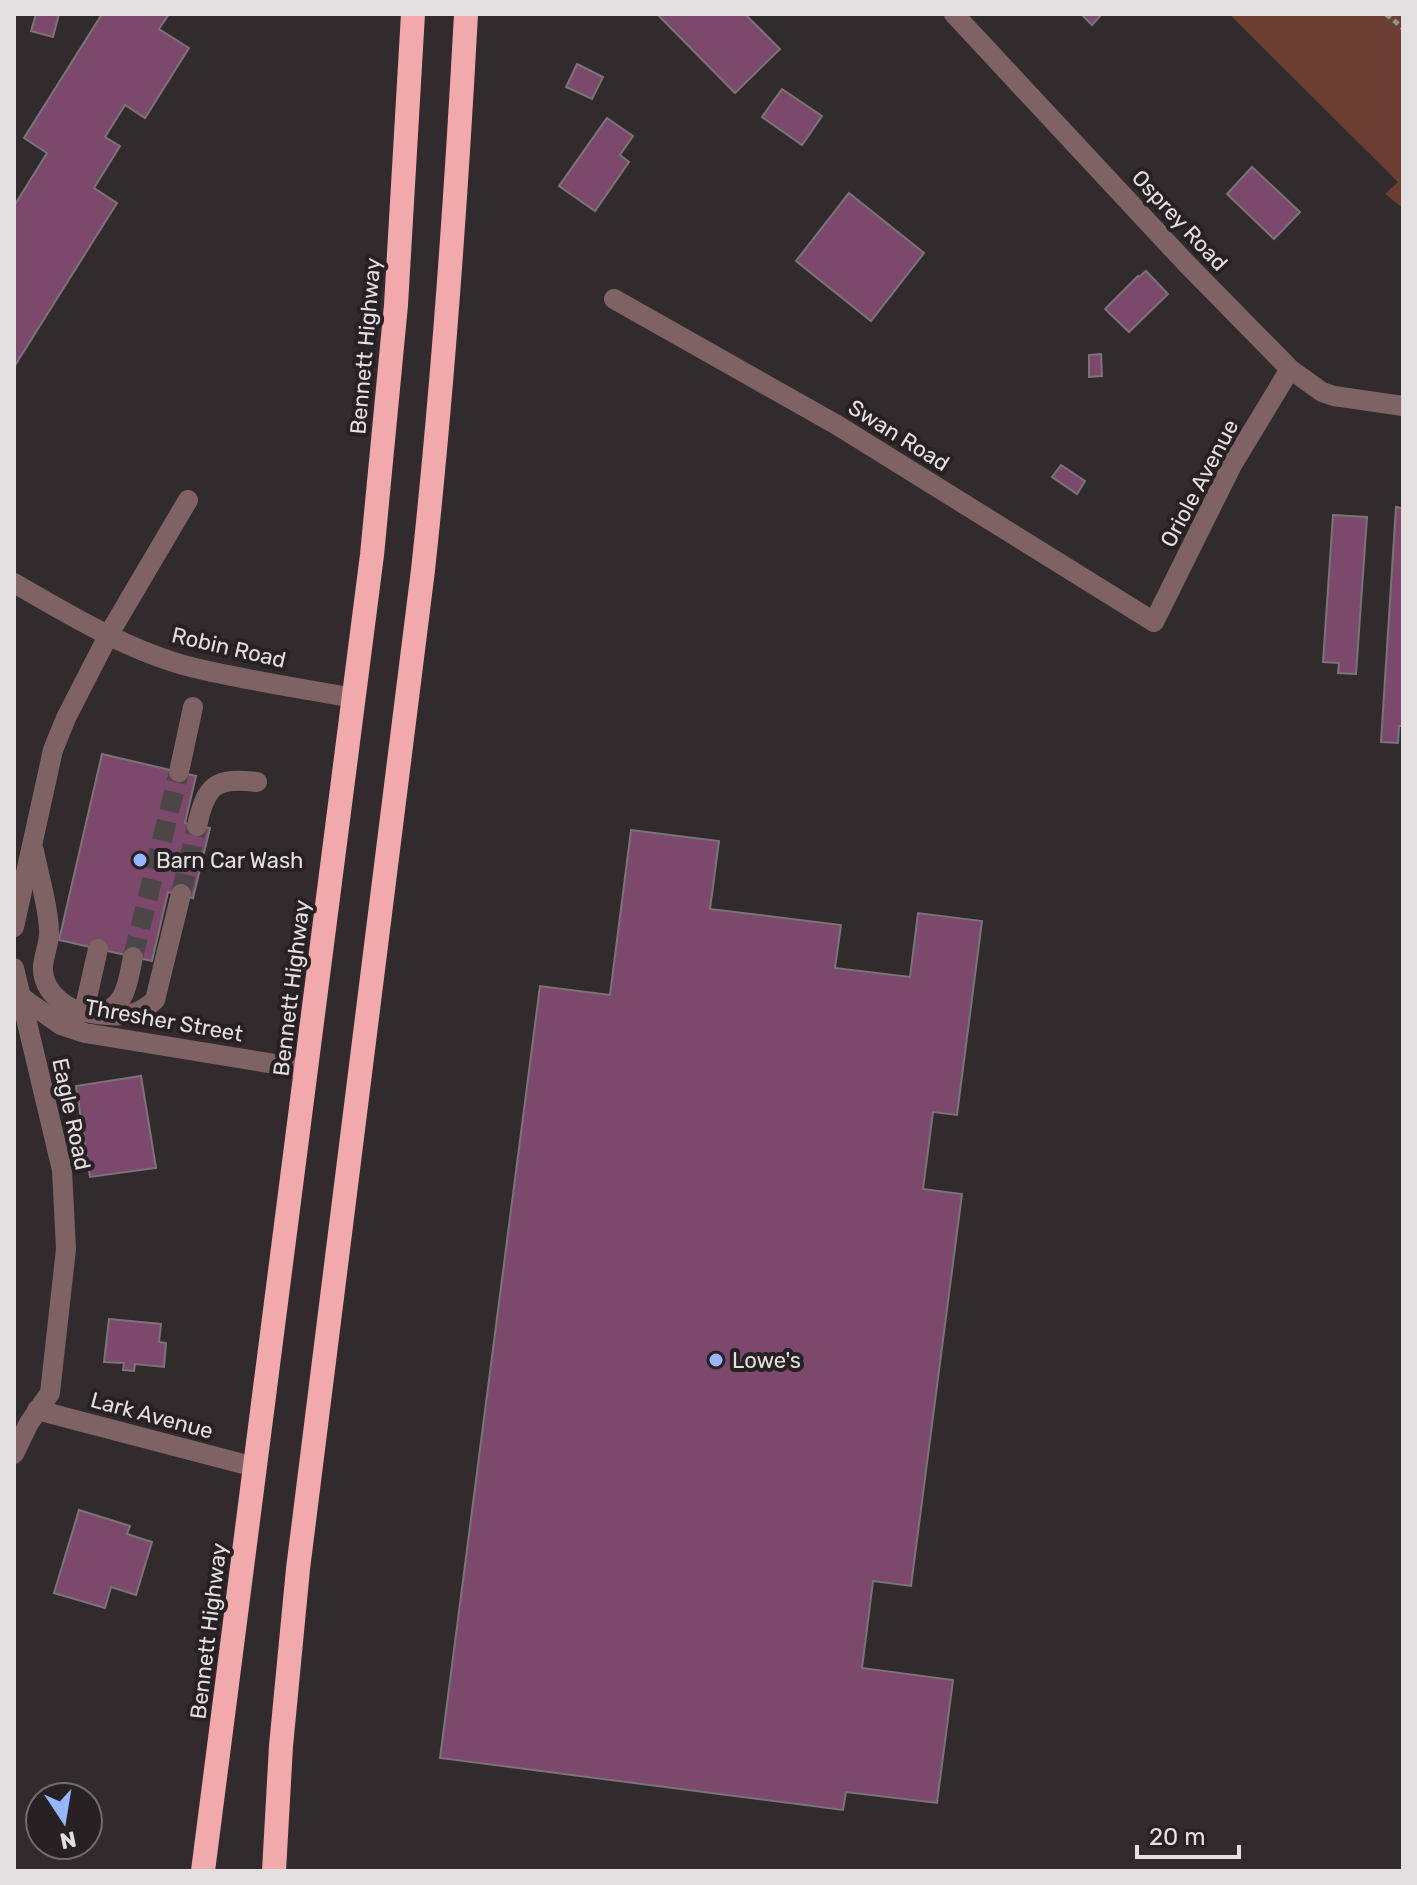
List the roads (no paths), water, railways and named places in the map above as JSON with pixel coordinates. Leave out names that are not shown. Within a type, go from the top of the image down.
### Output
[{"type":"highway","name":"Bennett Highway","points":[[203,1871],[375,524],[396,305],[413,14]]},
{"type":"highway","points":[[274,1871],[298,1569],[432,492],[448,319],[466,14]]},
{"type":"highway","points":[[275,1835],[281,1871]]},
{"type":"street","name":"Osprey Road","points":[[954,14],[1185,262],[1290,369],[1313,386],[1334,396],[1403,406]]},
{"type":"street","name":"Swan Road","points":[[614,299],[837,425],[1154,622]]},
{"type":"street","name":"Oriole Avenue","points":[[1154,622],[1232,465],[1290,369]]},
{"type":"street","points":[[14,927],[53,750],[73,700],[188,500]]},
{"type":"street","name":"Robin Road","points":[[14,583],[145,651],[190,666],[353,698]]},
{"type":"street","points":[[179,772],[193,707]]},
{"type":"street","points":[[197,826],[203,801],[216,784],[229,780],[257,782]]},
{"type":"street","points":[[32,843],[49,931],[43,976],[54,996],[64,1004],[89,1012],[126,1016],[137,1013],[155,1000],[181,894]]},
{"type":"street","points":[[89,1012],[98,949]]},
{"type":"street","points":[[89,1012],[105,1012],[121,1001],[133,957]]},
{"type":"street","name":"Eagle Road","points":[[14,968],[62,1170],[66,1249],[50,1393],[37,1410],[14,1454]]},
{"type":"street","name":"Thresher Street","points":[[21,997],[61,1025],[85,1033],[306,1069]]},
{"type":"street","name":"Lark Avenue","points":[[37,1410],[255,1467]]},
{"type":"tunnel","points":[[133,957],[179,772]]},
{"type":"tunnel","points":[[181,894],[197,826]]},
{"type":"place","name":"Barn Car Wash","points":[[140,860]]},
{"type":"place","name":"Lowe's","points":[[716,1360]]}]
